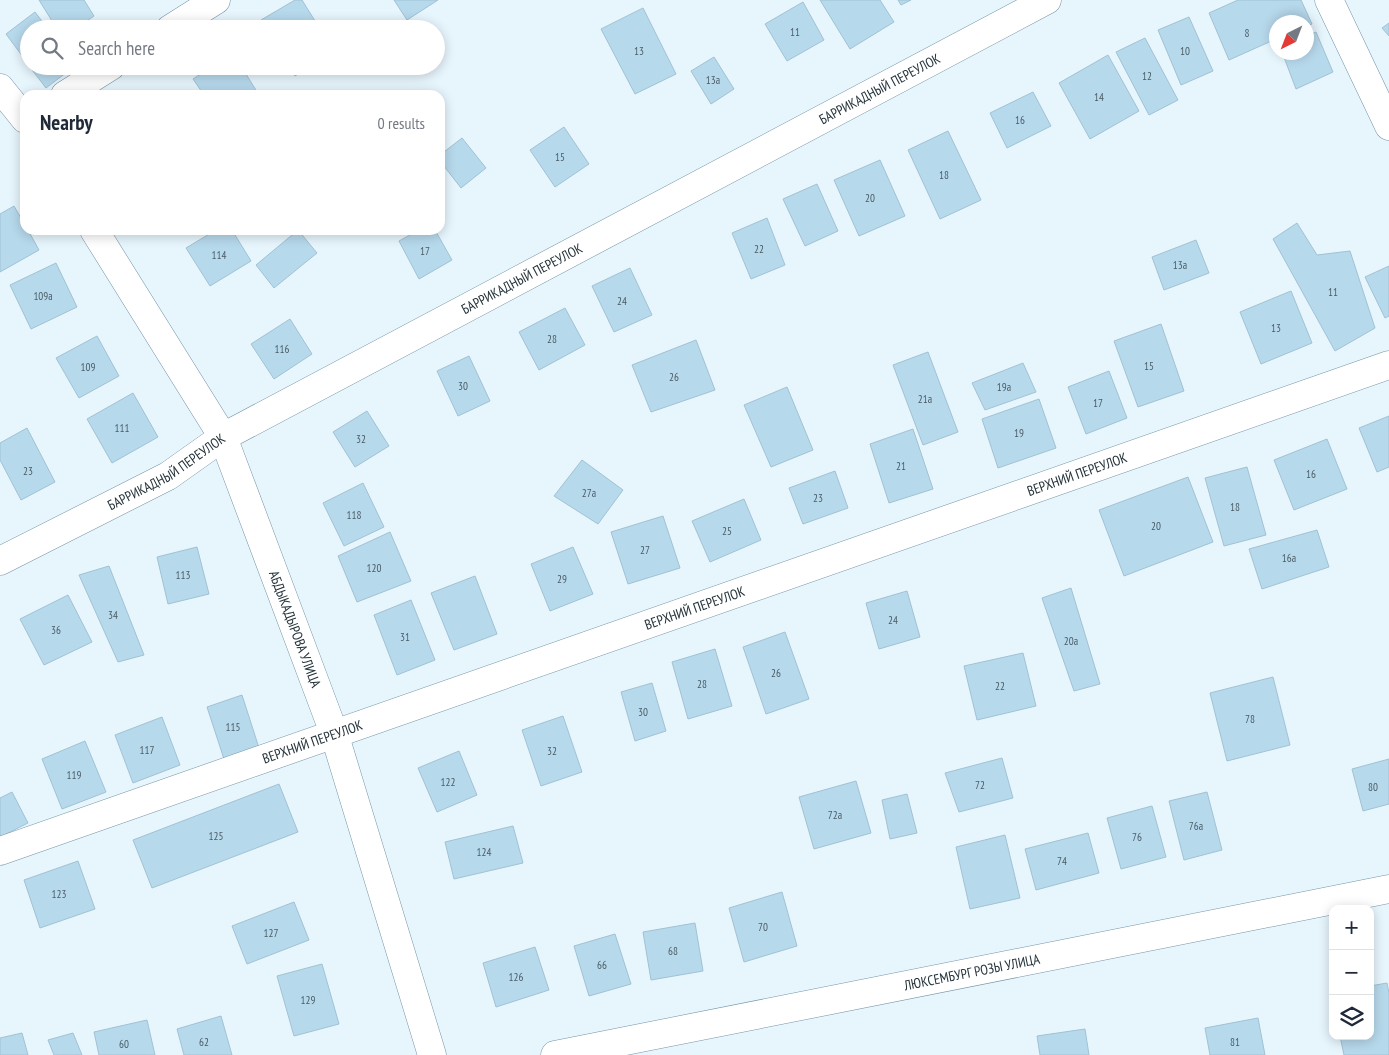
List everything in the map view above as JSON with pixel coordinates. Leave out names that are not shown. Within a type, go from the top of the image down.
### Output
[{"type":"street","points":[[184,20],[216,0]]},
{"type":"street","name":"БАРРИКАДНЫЙ ПЕРЕУЛОК","points":[[0,561],[168,476],[223,437],[1047,0]]},
{"type":"street","points":[[1329,0],[1389,126]]},
{"type":"street","points":[[73,90],[97,75]]},
{"type":"street","points":[[0,88],[20,113]]},
{"type":"street","name":"АБДЫКАДЫРОВА УЛИЦА","points":[[97,235],[223,437],[334,733],[432,1055]]},
{"type":"street","name":"ВЕРХНИЙ ПЕРЕУЛОК","points":[[0,851],[1389,365]]},
{"type":"street","name":"ЛЮКСЕМБУРГ РОЗЫ УЛИЦА","points":[[555,1055],[1389,889]]},
{"type":"building","points":[[39,0],[84,0],[94,16],[88,20],[51,20]]},
{"type":"building","points":[[295,0],[302,0],[314,20],[261,20]]},
{"type":"building","points":[[394,0],[438,0],[407,20]]},
{"type":"building","points":[[820,0],[880,0],[894,22],[850,49]]},
{"type":"building","points":[[898,0],[911,0],[901,5]]},
{"type":"building","points":[[1238,0],[1301,0],[1308,15],[1269,15],[1269,42],[1229,60],[1209,13]]},
{"type":"building","points":[[803,2],[824,40],[787,61],[765,24]]},
{"type":"building","points":[[643,8],[676,74],[635,94],[601,29]]},
{"type":"building","points":[[35,12],[41,20],[24,20]]},
{"type":"building","points":[[1189,17],[1213,71],[1181,85],[1158,30]]},
{"type":"building","points":[[20,23],[20,53],[6,34]]},
{"type":"building","points":[[1389,23],[1389,36],[1382,28]]},
{"type":"building","points":[[1316,32],[1333,72],[1296,89],[1285,60],[1314,60],[1314,33]]},
{"type":"building","points":[[1145,38],[1178,100],[1149,115],[1116,52]]},
{"type":"building","points":[[1108,55],[1139,111],[1090,139],[1059,83]]},
{"type":"building","points":[[714,57],[734,89],[711,104],[691,71]]},
{"type":"building","points":[[36,75],[63,75],[46,88]]},
{"type":"building","points":[[199,75],[247,75],[256,90],[201,90],[193,79]]},
{"type":"building","points":[[1033,92],[1051,126],[1007,148],[990,113]]},
{"type":"building","points":[[564,127],[589,164],[555,187],[530,150]]},
{"type":"building","points":[[948,131],[981,200],[940,219],[908,150]]},
{"type":"building","points":[[462,138],[486,168],[461,188],[445,167],[445,151]]},
{"type":"building","points":[[880,160],[905,216],[859,236],[834,180]]},
{"type":"building","points":[[817,184],[838,231],[805,246],[783,199]]},
{"type":"building","points":[[14,206],[20,216],[20,235],[31,235],[39,250],[0,272],[0,214]]},
{"type":"building","points":[[767,218],[785,265],[751,279],[732,233]]},
{"type":"building","points":[[1297,223],[1317,255],[1350,251],[1375,328],[1335,351],[1273,239]]},
{"type":"building","points":[[208,235],[235,235],[251,261],[210,286],[186,248]]},
{"type":"building","points":[[292,235],[302,235],[317,253],[274,288],[256,265]]},
{"type":"building","points":[[410,235],[438,235],[452,260],[419,279],[399,241]]},
{"type":"building","points":[[1196,240],[1209,273],[1164,290],[1152,257]]},
{"type":"building","points":[[56,263],[77,307],[31,329],[10,285]]},
{"type":"building","points":[[1389,266],[1389,316],[1385,318],[1365,277]]},
{"type":"building","points":[[630,268],[652,315],[614,332],[592,286]]},
{"type":"building","points":[[1291,291],[1312,343],[1261,364],[1240,312]]},
{"type":"building","points":[[565,308],[585,345],[539,370],[519,332]]},
{"type":"building","points":[[290,319],[312,354],[274,379],[251,344]]},
{"type":"building","points":[[1161,324],[1184,391],[1138,407],[1114,341]]},
{"type":"building","points":[[97,336],[119,376],[79,398],[56,358]]},
{"type":"building","points":[[696,340],[715,390],[651,412],[632,365]]},
{"type":"building","points":[[928,352],[958,432],[923,445],[893,365]]},
{"type":"building","points":[[469,356],[490,401],[458,416],[437,371]]},
{"type":"building","points":[[1023,363],[1036,392],[985,410],[972,383]]},
{"type":"building","points":[[1109,371],[1127,418],[1086,434],[1068,387]]},
{"type":"building","points":[[787,387],[813,450],[771,467],[744,405]]},
{"type":"building","points":[[133,393],[158,437],[112,463],[87,419]]},
{"type":"building","points":[[1039,399],[1056,448],[998,468],[982,419]]},
{"type":"building","points":[[367,411],[389,446],[355,467],[333,432]]},
{"type":"building","points":[[1389,416],[1389,467],[1377,472],[1359,428]]},
{"type":"building","points":[[27,428],[55,482],[21,500],[0,460],[0,443]]},
{"type":"building","points":[[913,429],[933,489],[889,503],[870,444]]},
{"type":"building","points":[[1327,439],[1347,489],[1294,510],[1274,460]]},
{"type":"building","points":[[582,460],[623,490],[598,524],[554,496]]},
{"type":"building","points":[[1247,467],[1266,535],[1224,546],[1205,478]]},
{"type":"building","points":[[835,471],[848,508],[803,524],[789,488]]},
{"type":"building","points":[[1188,477],[1213,542],[1124,576],[1099,510]]},
{"type":"building","points":[[363,483],[384,527],[344,546],[323,503]]},
{"type":"building","points":[[744,499],[761,540],[710,562],[692,521]]},
{"type":"building","points":[[663,516],[680,568],[628,584],[611,532]]},
{"type":"building","points":[[1317,530],[1329,567],[1262,589],[1249,549]]},
{"type":"building","points":[[390,532],[411,581],[357,602],[338,556]]},
{"type":"building","points":[[197,547],[209,594],[168,604],[157,557]]},
{"type":"building","points":[[573,547],[593,594],[550,611],[531,564]]},
{"type":"building","points":[[109,566],[144,655],[118,662],[79,575]]},
{"type":"building","points":[[475,576],[497,634],[454,650],[431,593]]},
{"type":"building","points":[[1071,588],[1100,684],[1074,691],[1042,598]]},
{"type":"building","points":[[907,591],[920,637],[879,649],[866,603]]},
{"type":"building","points":[[68,595],[92,642],[44,665],[20,619]]},
{"type":"building","points":[[411,600],[435,660],[397,675],[374,615]]},
{"type":"building","points":[[785,632],[809,699],[766,714],[743,647]]},
{"type":"building","points":[[715,649],[732,706],[688,719],[672,662]]},
{"type":"building","points":[[1023,653],[1036,706],[977,720],[964,666]]},
{"type":"building","points":[[1273,677],[1290,745],[1227,761],[1210,693]]},
{"type":"building","points":[[652,683],[666,731],[635,741],[621,692]]},
{"type":"building","points":[[242,695],[259,748],[224,759],[207,707]]},
{"type":"building","points":[[563,716],[582,772],[541,786],[522,730]]},
{"type":"building","points":[[162,717],[180,765],[133,783],[115,735]]},
{"type":"building","points":[[85,741],[106,792],[62,809],[42,759]]},
{"type":"building","points":[[459,751],[477,795],[437,812],[418,768]]},
{"type":"building","points":[[1002,758],[1013,798],[959,812],[945,773]]},
{"type":"building","points":[[1389,759],[1389,804],[1363,811],[1352,769]]},
{"type":"building","points":[[856,781],[871,833],[814,849],[799,797]]},
{"type":"building","points":[[279,784],[298,832],[152,888],[133,840]]},
{"type":"building","points":[[12,792],[28,823],[0,837],[0,798]]},
{"type":"building","points":[[1207,792],[1222,850],[1184,860],[1169,801]]},
{"type":"building","points":[[907,794],[917,833],[890,839],[882,800]]},
{"type":"building","points":[[1152,806],[1166,857],[1121,869],[1107,818]]},
{"type":"building","points":[[513,826],[523,863],[454,879],[445,842]]},
{"type":"building","points":[[1088,833],[1099,873],[1036,890],[1025,849]]},
{"type":"building","points":[[1005,835],[1020,898],[970,909],[956,847]]},
{"type":"building","points":[[78,861],[95,909],[40,928],[24,880]]},
{"type":"building","points":[[782,892],[797,946],[744,962],[729,908]]},
{"type":"building","points":[[294,902],[309,940],[247,964],[232,926]]},
{"type":"building","points":[[695,923],[703,971],[651,980],[643,932]]},
{"type":"building","points":[[615,934],[631,984],[589,996],[574,946]]},
{"type":"building","points":[[535,947],[549,990],[496,1007],[483,963]]},
{"type":"building","points":[[322,964],[339,1024],[294,1036],[277,976]]},
{"type":"building","points":[[1387,983],[1389,993],[1389,1055],[1344,1055],[1341,1040],[1374,1040],[1374,985]]},
{"type":"building","points":[[221,1016],[232,1055],[184,1055],[177,1029]]},
{"type":"building","points":[[1258,1018],[1265,1055],[1210,1055],[1205,1028]]},
{"type":"building","points":[[147,1020],[155,1055],[99,1055],[94,1032]]},
{"type":"building","points":[[1085,1029],[1089,1055],[1040,1055],[1037,1036]]},
{"type":"building","points":[[22,1033],[28,1055],[0,1055],[0,1038]]},
{"type":"building","points":[[73,1033],[82,1055],[54,1055],[48,1040]]}]
